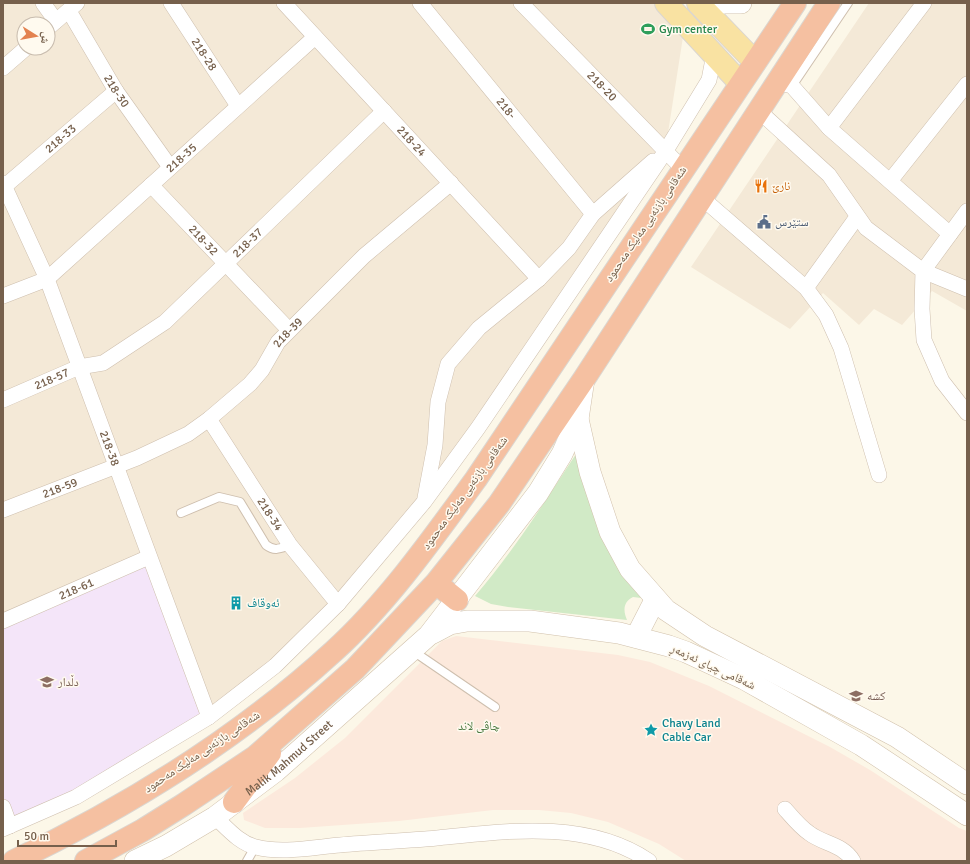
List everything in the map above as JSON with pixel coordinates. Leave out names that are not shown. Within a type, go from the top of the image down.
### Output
[{"type":"highway","name":"شەقامی بازنەیی مەلیک مەحمود","points":[[14,861],[62,838],[163,780],[230,735],[335,650],[376,607],[426,548],[476,480],[740,83],[795,3]]},
{"type":"highway","points":[[86,861],[143,830],[254,757],[355,669],[436,583],[499,504],[584,379],[759,111],[784,84],[830,3]]},
{"type":"highway","points":[[436,583],[457,600]]},
{"type":"highway","points":[[234,802],[285,731]]},
{"type":"main road","points":[[666,3],[740,83]]},
{"type":"main road","points":[[698,3],[755,62]]},
{"type":"main road","points":[[708,3],[741,3]]},
{"type":"main road","points":[[429,635],[538,493],[562,454],[578,419],[584,379]]},
{"type":"main road","name":"شەقامی چیای ئەزمەڕ","points":[[578,419],[590,472],[610,532],[630,569],[655,600],[676,618],[692,628],[897,737],[967,784]]},
{"type":"main road","points":[[636,637],[655,600]]},
{"type":"main road","name":"شەقامی چیای ئەزمەڕ","points":[[429,635],[444,626],[455,622],[487,620],[538,622],[636,637],[686,652],[744,679],[861,745],[967,815]]},
{"type":"main road","name":"Malik Mahmud Street","points":[[135,861],[166,846],[215,817],[276,771],[413,651],[429,635]]},
{"type":"street","points":[[43,3],[48,16]]},
{"type":"street","name":"218-28","points":[[171,3],[238,106]]},
{"type":"street","name":"218-24","points":[[285,3],[539,279]]},
{"type":"street","name":"218-","points":[[420,3],[593,214]]},
{"type":"street","name":"218-20","points":[[521,3],[683,169]]},
{"type":"street","points":[[829,128],[924,3]]},
{"type":"street","points":[[56,22],[73,7]]},
{"type":"street","name":"218-30","points":[[73,7],[116,91],[170,167]]},
{"type":"street","name":"218-35","points":[[47,279],[315,36]]},
{"type":"street","points":[[3,807],[7,828],[76,797],[209,717],[275,666],[338,604],[424,502],[478,428],[665,152],[709,80],[714,54]]},
{"type":"street","points":[[3,68],[17,56]]},
{"type":"street","points":[[784,84],[829,128],[950,234]]},
{"type":"street","points":[[890,181],[967,84]]},
{"type":"street","name":"218-33","points":[[4,184],[116,91]]},
{"type":"street","name":"218-37","points":[[103,363],[165,322],[384,111]]},
{"type":"street","points":[[759,111],[829,175],[866,228],[923,271],[967,289]]},
{"type":"street","points":[[424,502],[435,445],[438,402],[448,364],[480,328],[539,279],[569,248],[593,214],[630,179],[665,152]]},
{"type":"street","name":"218-39","points":[[116,466],[188,434],[209,419],[250,384],[262,370],[278,342],[364,256],[451,183]]},
{"type":"street","name":"218-38","points":[[4,184],[47,279],[209,717]]},
{"type":"street","name":"218-32","points":[[151,185],[289,330]]},
{"type":"street","points":[[702,198],[806,288],[826,315],[841,348],[879,475]]},
{"type":"street","points":[[967,211],[923,271],[922,309],[924,340],[942,381],[967,413]]},
{"type":"street","points":[[806,288],[857,217]]},
{"type":"street","points":[[3,296],[47,279]]},
{"type":"street","name":"218-57","points":[[3,400],[79,367],[103,363]]},
{"type":"street","name":"218-34","points":[[209,419],[290,545],[338,604]]},
{"type":"street","name":"218-59","points":[[3,510],[116,466]]},
{"type":"street","name":"218-61","points":[[3,622],[149,557]]},
{"type":"street","points":[[785,809],[808,833],[838,847],[850,856],[853,861]]},
{"type":"street","points":[[215,817],[245,844],[255,847],[298,849],[496,832],[556,832],[603,840],[633,851],[649,861]]},
{"type":"lane","points":[[784,84],[848,3]]},
{"type":"lane","points":[[181,513],[219,497],[230,498],[240,502],[266,545],[271,549],[278,550],[290,545]]},
{"type":"lane","points":[[413,651],[495,707]]},
{"type":"lane","points":[[247,861],[255,847]]},
{"type":"shaded area","points":[[3,3],[664,3],[685,24],[665,152],[424,502],[275,666],[209,717],[3,830]]},
{"type":"shaded area","points":[[869,3],[967,3],[967,311],[932,291],[902,325],[874,309],[859,325],[823,293],[790,329],[691,267]]},
{"type":"shaded area","points":[[149,557],[209,717],[10,826],[3,807],[3,621]]},
{"type":"shaded area","name":"چاڤی لاند","points":[[456,636],[618,655],[650,662],[709,686],[830,747],[870,770],[959,828],[967,831],[967,861],[686,861],[659,844],[608,822],[571,813],[539,810],[493,810],[399,821],[300,828],[265,828],[244,820],[243,813],[295,778],[345,738],[442,641]]},
{"type":"green space","points":[[576,454],[641,598],[633,597],[627,601],[625,613],[627,620],[508,607],[491,604],[475,596],[515,545]]},
{"type":"place","name":"Gym center","points":[[648,29]]},
{"type":"place","name":"نارێ","points":[[761,186]]},
{"type":"place","name":"ستێرس","points":[[764,222]]},
{"type":"place","name":"ئەوقاف","points":[[236,603]]},
{"type":"place","name":"دڵدار","points":[[47,682]]},
{"type":"place","name":"كشه","points":[[856,696]]},
{"type":"place","name":"Chavy Land Cable Car","points":[[651,730]]}]
